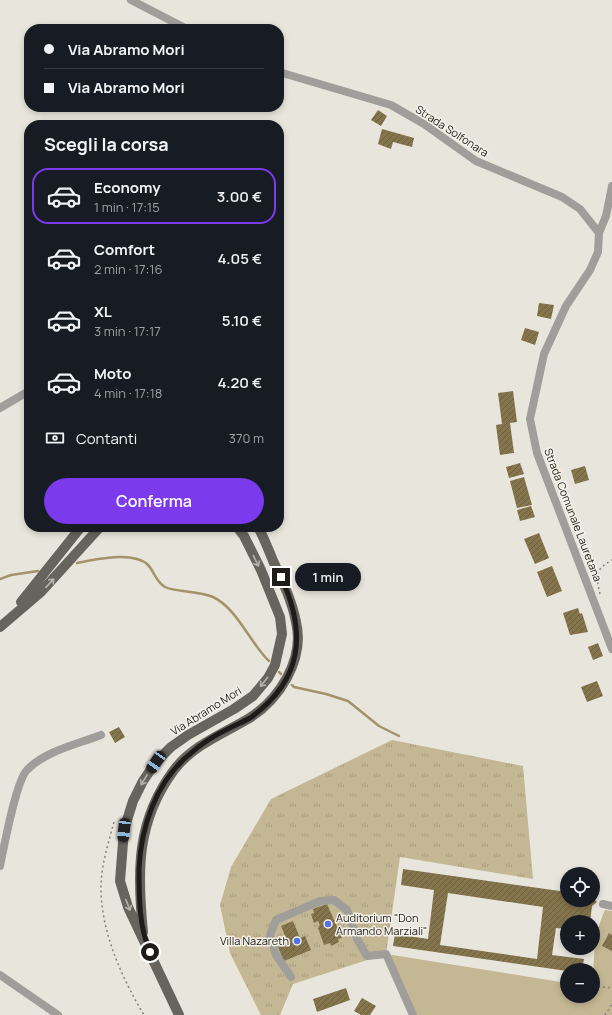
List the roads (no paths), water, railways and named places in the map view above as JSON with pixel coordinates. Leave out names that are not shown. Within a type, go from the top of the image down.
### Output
[{"type":"main road","points":[[77,532],[30,592],[0,627],[41,592],[95,532]]},
{"type":"main road","name":"Via Abramo Mori","points":[[180,1013],[128,907],[120,881],[124,830],[133,801],[143,780],[156,762],[171,747],[253,696],[268,678],[279,651],[282,634],[278,612],[261,570],[241,532]]},
{"type":"main road","name":"Via Abramo Mori","points":[[144,938],[139,889],[142,837],[152,807],[162,787],[175,769],[190,754],[227,729],[248,718],[268,703],[283,686],[294,658],[297,623],[286,589],[260,532]]},
{"type":"street","points":[[131,0],[177,24]]},
{"type":"street","name":"Strada Solfonara","points":[[284,73],[391,105],[424,124],[476,161],[562,197],[580,209],[599,233]]},
{"type":"street","name":"Strada Comunale Lauretana","points":[[612,186],[599,233],[598,252],[590,270],[566,306],[544,354],[530,419],[537,453],[612,649]]},
{"type":"street","points":[[0,408],[24,394]]},
{"type":"street","points":[[0,866],[19,785],[27,770],[53,753],[101,735]]},
{"type":"street","points":[[291,978],[276,955],[270,935],[276,920],[320,902],[334,900],[347,910],[357,939],[367,956],[386,954],[413,1015]]},
{"type":"street","points":[[603,904],[612,906]]},
{"type":"street","points":[[0,975],[58,1015]]},
{"type":"waterway","points":[[77,563],[114,557],[134,558],[148,565],[159,582],[169,589],[213,597],[222,602],[229,609],[262,654],[269,661]]},
{"type":"waterway","points":[[0,579],[11,575],[38,571]]},
{"type":"waterway","points":[[292,685],[294,687],[326,694],[348,701],[379,726],[399,736]]},
{"type":"place","name":"Auditorium \"Don Armando Marziali\"","points":[[328,924]]},
{"type":"place","name":"Villa Nazareth","points":[[297,941]]}]
